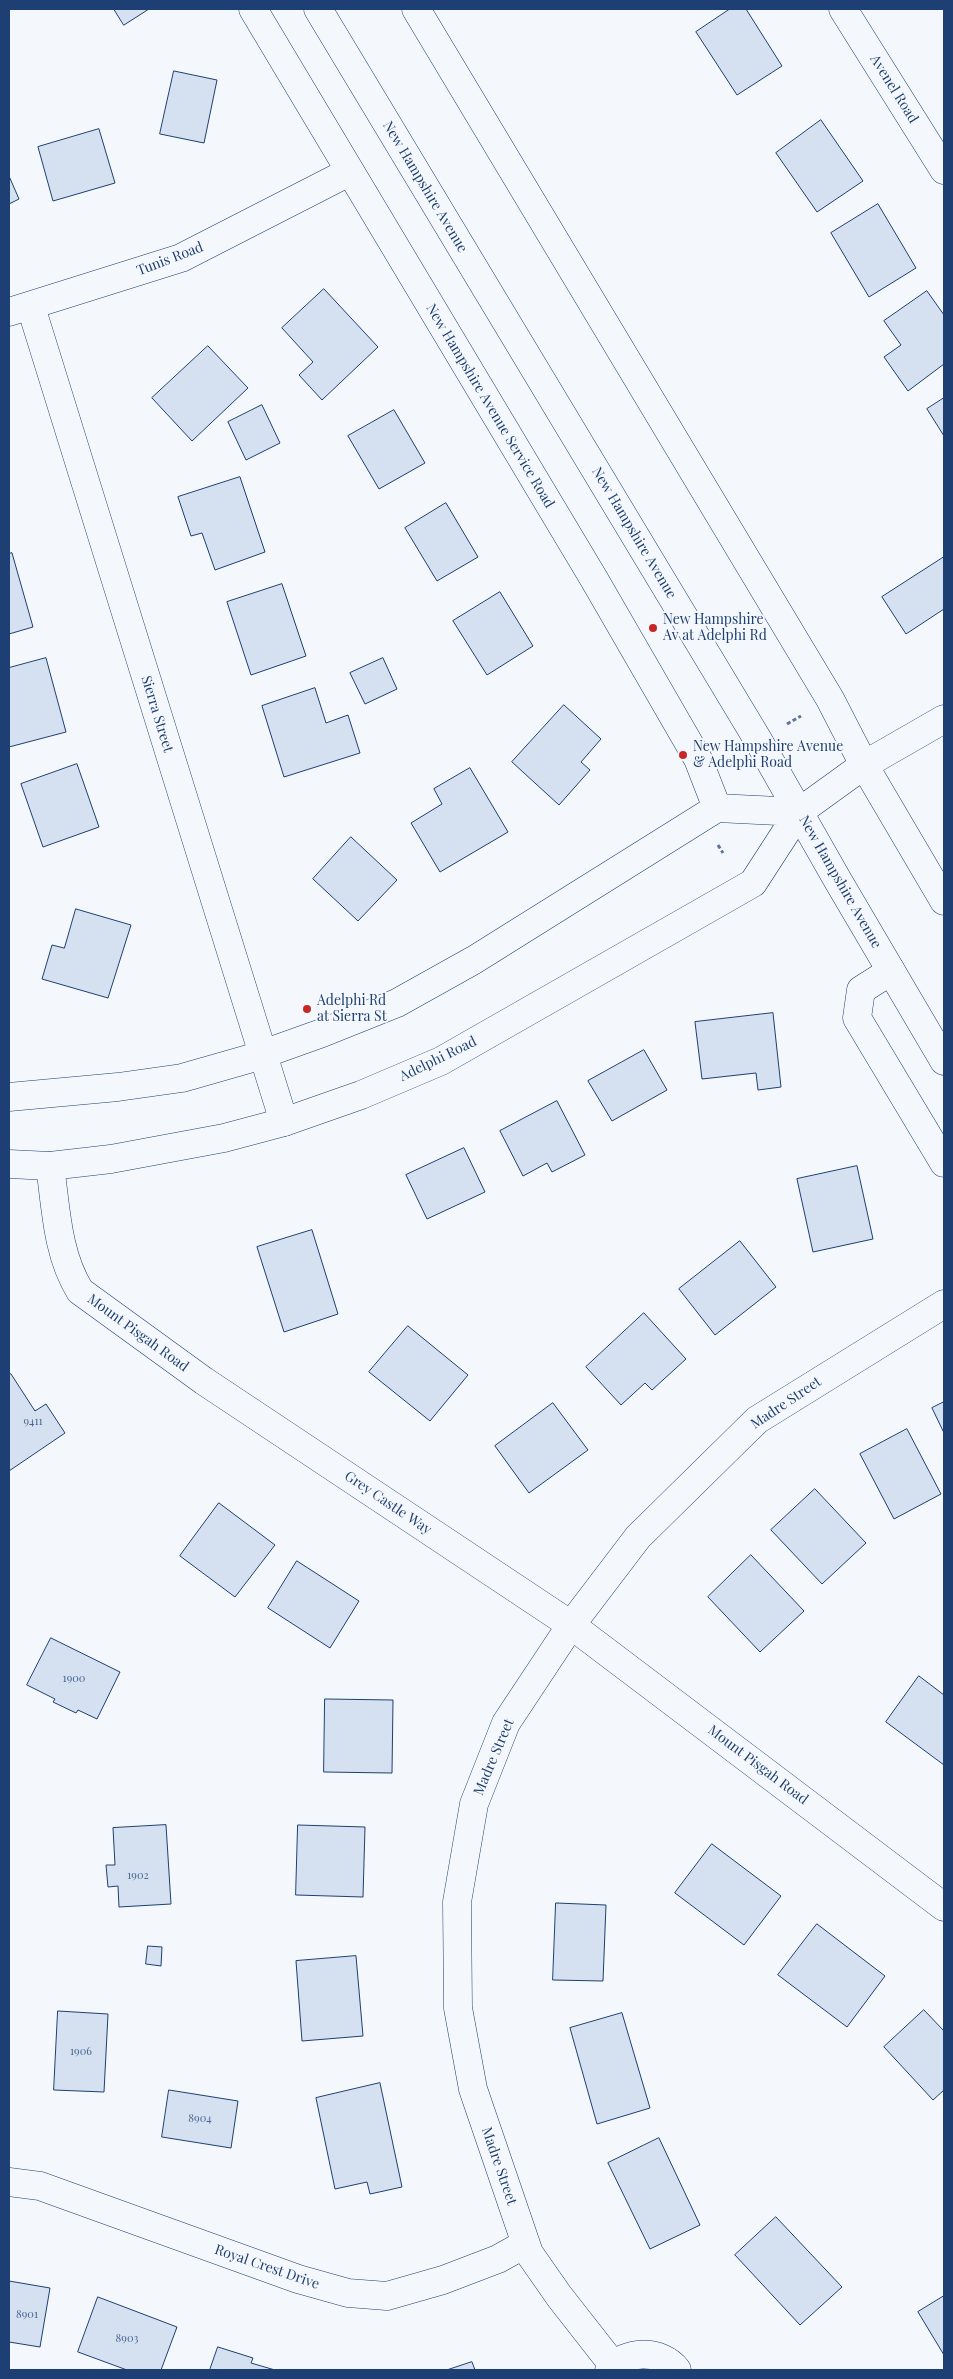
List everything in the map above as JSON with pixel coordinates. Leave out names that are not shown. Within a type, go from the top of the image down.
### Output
[{"type":"street","name":"New Hampshire Avenue Service Road","points":[[253,9],[594,579],[698,759],[717,808]]},
{"type":"street","name":"New Hampshire Avenue","points":[[318,9],[758,740],[944,1061]]},
{"type":"street","points":[[416,9],[830,699],[864,765],[944,901]]},
{"type":"street","name":"Avenel Road","points":[[843,9],[944,170]]},
{"type":"street","name":"Tunis Road","points":[[20,309],[181,258],[349,172]]},
{"type":"street","name":"Sierra Street","points":[[20,309],[284,1122]]},
{"type":"street","name":"Adelphi Road","points":[[9,1164],[50,1166],[110,1159],[224,1138],[284,1122],[361,1095],[440,1061],[752,883],[799,812],[864,765],[944,719]]},
{"type":"street","points":[[9,1096],[118,1087],[182,1078],[262,1054],[397,1003],[474,960],[717,808],[799,812]]},
{"type":"street","points":[[891,971],[861,990],[857,1018],[944,1163]]},
{"type":"street","name":"Mount Pisgah Road","points":[[50,1166],[61,1244],[70,1275],[80,1291],[204,1381]]},
{"type":"street","name":"Madre Street","points":[[677,2370],[664,2360],[641,2354],[623,2358],[611,2367],[558,2296],[525,2244],[473,2089],[458,2008],[457,1902],[474,1804],[506,1723],[571,1624],[638,1537],[757,1420],[944,1304]]},
{"type":"street","name":"Grey Castle Way","points":[[204,1381],[571,1624]]},
{"type":"street","name":"Mount Pisgah Road","points":[[571,1624],[944,1907]]},
{"type":"street","name":"Royal Crest Drive","points":[[9,2182],[40,2186],[298,2280],[348,2293],[387,2296],[443,2280],[498,2259],[525,2244]]},
{"type":"path","points":[[784,725],[808,712]]},
{"type":"building","points":[[114,9],[149,9],[124,25]]},
{"type":"building","points":[[730,9],[746,9],[782,66],[737,95],[696,32]]},
{"type":"building","points":[[174,71],[217,80],[204,143],[160,134]]},
{"type":"building","points":[[821,120],[863,181],[817,212],[776,153]]},
{"type":"building","points":[[99,129],[115,183],[53,201],[38,147]]},
{"type":"building","points":[[9,176],[19,199],[9,204]]},
{"type":"building","points":[[878,204],[916,268],[869,297],[831,233]]},
{"type":"building","points":[[324,289],[378,347],[322,400],[299,375],[313,362],[282,328]]},
{"type":"building","points":[[927,291],[944,315],[944,364],[908,391],[884,357],[901,345],[884,321]]},
{"type":"building","points":[[208,346],[248,388],[192,441],[152,398]]},
{"type":"building","points":[[944,398],[944,436],[927,409]]},
{"type":"building","points":[[262,405],[280,443],[246,460],[228,422]]},
{"type":"building","points":[[394,410],[425,463],[379,489],[348,436]]},
{"type":"building","points":[[240,477],[265,552],[215,570],[202,533],[191,536],[178,497]]},
{"type":"building","points":[[446,503],[478,557],[437,581],[405,528]]},
{"type":"building","points":[[12,553],[33,627],[9,634],[9,554]]},
{"type":"building","points":[[944,557],[944,609],[906,634],[882,597]]},
{"type":"building","points":[[282,584],[306,656],[251,675],[227,602]]},
{"type":"building","points":[[500,592],[533,646],[487,675],[453,621]]},
{"type":"building","points":[[46,658],[66,732],[9,747],[9,668]]},
{"type":"building","points":[[383,658],[397,689],[365,704],[350,673]]},
{"type":"building","points":[[315,688],[326,723],[348,715],[360,753],[284,777],[262,706]]},
{"type":"building","points":[[564,705],[601,739],[581,762],[590,770],[559,805],[512,762]]},
{"type":"building","points":[[77,764],[99,827],[43,847],[21,784]]},
{"type":"building","points":[[470,768],[508,832],[440,872],[411,823],[442,804],[434,789]]},
{"type":"building","points":[[351,837],[397,880],[358,921],[313,879]]},
{"type":"building","points":[[76,909],[131,925],[108,998],[42,979],[52,945],[64,948]]},
{"type":"building","points":[[773,1013],[781,1087],[758,1090],[756,1073],[702,1079],[695,1022]]},
{"type":"building","points":[[644,1050],[667,1090],[612,1121],[588,1081]]},
{"type":"building","points":[[557,1101],[585,1155],[552,1172],[547,1163],[523,1176],[500,1131]]},
{"type":"building","points":[[464,1148],[485,1192],[427,1219],[406,1175]]},
{"type":"building","points":[[857,1166],[873,1239],[813,1252],[797,1179]]},
{"type":"building","points":[[312,1230],[338,1314],[284,1332],[257,1247]]},
{"type":"building","points":[[740,1241],[776,1287],[715,1335],[679,1289]]},
{"type":"building","points":[[644,1313],[686,1359],[652,1390],[645,1383],[621,1405],[586,1367]]},
{"type":"building","points":[[408,1326],[468,1375],[430,1421],[369,1372]]},
{"type":"building","points":[[11,1374],[35,1411],[46,1404],[65,1433],[9,1471],[9,1375]]},
{"type":"building","points":[[944,1402],[944,1433],[932,1408]]},
{"type":"building","points":[[553,1403],[588,1450],[529,1493],[495,1446]]},
{"type":"building","points":[[907,1429],[941,1494],[894,1519],[860,1454]]},
{"type":"building","points":[[815,1489],[866,1543],[822,1584],[771,1530]]},
{"type":"building","points":[[219,1503],[275,1545],[235,1597],[180,1556]]},
{"type":"building","points":[[751,1555],[804,1611],[760,1652],[708,1597]]},
{"type":"building","points":[[297,1561],[359,1601],[330,1648],[268,1608]]},
{"type":"building","points":[[51,1638],[120,1672],[97,1719],[78,1710],[76,1713],[53,1702],[55,1699],[27,1685]]},
{"type":"building","points":[[919,1676],[944,1695],[944,1765],[886,1722]]},
{"type":"building","points":[[325,1699],[393,1700],[392,1773],[324,1772]]},
{"type":"building","points":[[166,1825],[171,1904],[119,1907],[118,1886],[108,1887],[106,1865],[115,1865],[113,1828]]},
{"type":"building","points":[[298,1825],[365,1827],[363,1897],[296,1895]]},
{"type":"building","points":[[712,1844],[781,1896],[744,1945],[675,1893]]},
{"type":"building","points":[[556,1903],[606,1905],[603,1981],[553,1980]]},
{"type":"building","points":[[817,1924],[885,1976],[847,2027],[778,1975]]},
{"type":"building","points":[[148,1946],[162,1947],[161,1966],[146,1964]]},
{"type":"building","points":[[356,1956],[363,2036],[302,2041],[296,1961]]},
{"type":"building","points":[[924,2010],[944,2031],[944,2090],[933,2100],[884,2047]]},
{"type":"building","points":[[58,2011],[108,2014],[104,2092],[54,2090]]},
{"type":"building","points":[[622,2013],[650,2108],[597,2124],[570,2028]]},
{"type":"building","points":[[380,2083],[402,2187],[370,2194],[367,2182],[335,2189],[316,2098]]},
{"type":"building","points":[[169,2090],[238,2101],[231,2148],[162,2137]]},
{"type":"building","points":[[659,2138],[700,2225],[650,2249],[608,2163]]},
{"type":"building","points":[[776,2217],[842,2287],[800,2325],[735,2255]]},
{"type":"building","points":[[9,2281],[50,2288],[40,2347],[9,2342]]},
{"type":"building","points":[[944,2296],[944,2355],[918,2312]]},
{"type":"building","points":[[98,2297],[177,2327],[161,2370],[127,2370],[78,2352]]},
{"type":"building","points":[[218,2347],[253,2358],[251,2363],[275,2370],[210,2370]]},
{"type":"building","points":[[472,2362],[475,2370],[447,2370]]},
{"type":"place","name":"New Hampshire Av at Adelphi Rd","points":[[653,628]]},
{"type":"place","name":"New Hampshire Avenue & Adelphi Road","points":[[683,755]]},
{"type":"place","name":"Adelphi Rd at Sierra St","points":[[307,1009]]}]
